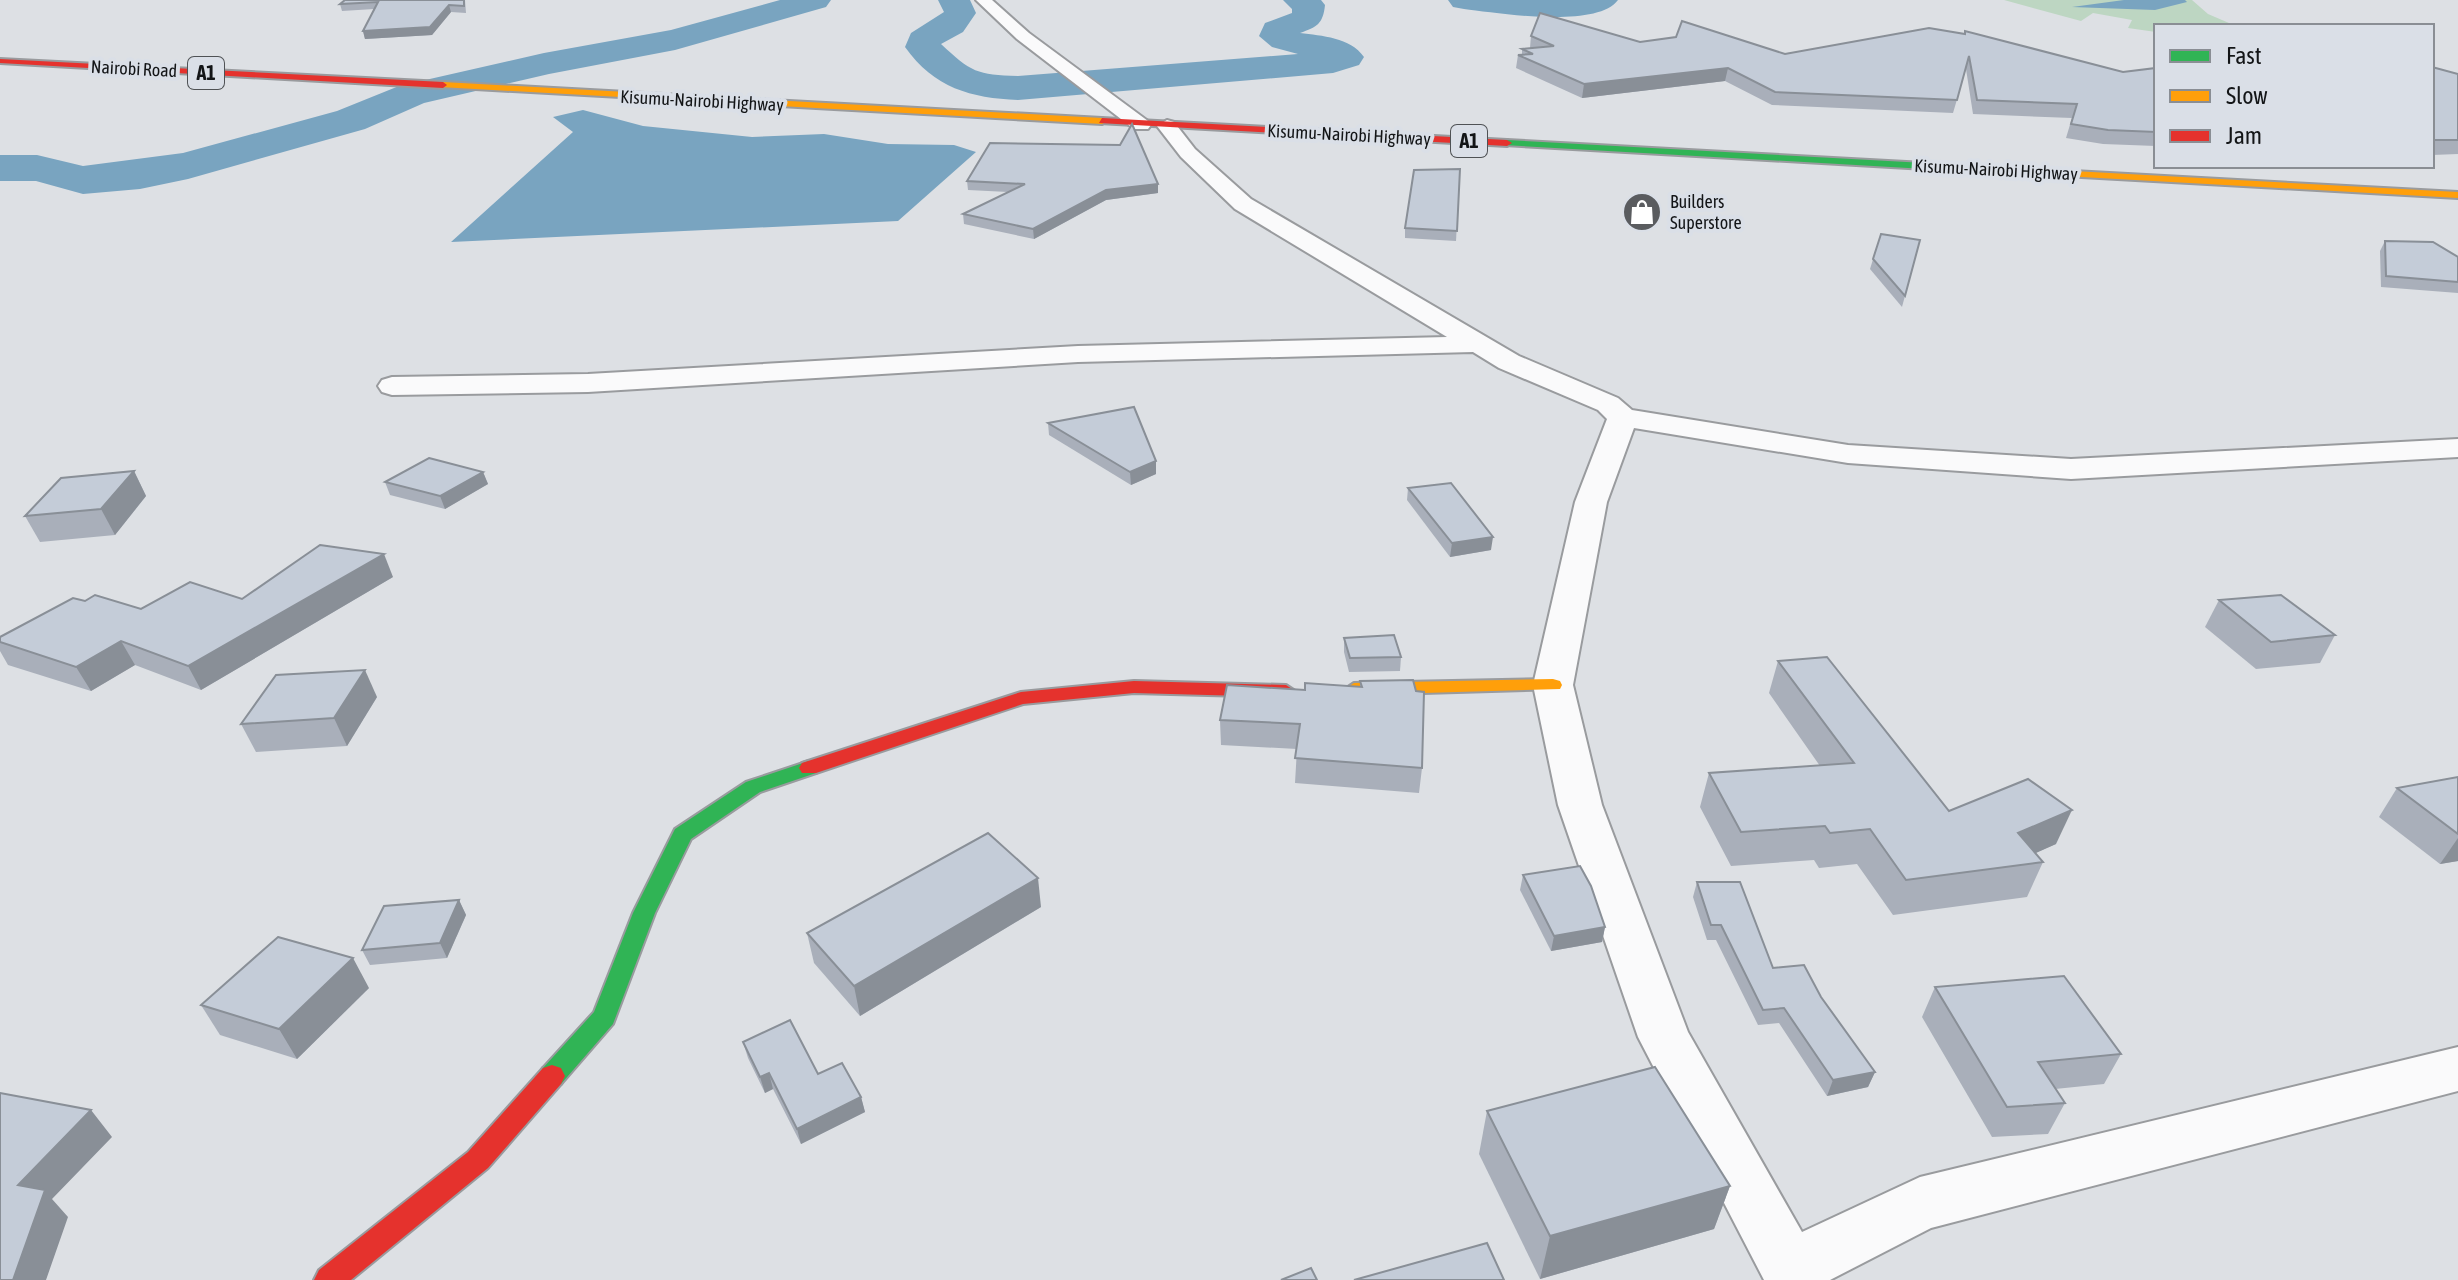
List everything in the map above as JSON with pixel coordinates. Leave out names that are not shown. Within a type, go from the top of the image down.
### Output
[{"type":"main road","name":"Nairobi Road","points":[[0,61],[480,89]]},
{"type":"main road","name":"Kisumu-Nairobi Highway","points":[[480,89],[2458,195]]},
{"type":"main road","points":[[1329,690],[1553,685]]},
{"type":"main road","points":[[329,1280],[478,1160],[604,1017],[644,913],[683,834],[753,787],[1021,698],[1134,687],[1297,691]]},
{"type":"street","points":[[983,0],[1072,73],[1154,126],[1243,204],[1509,362],[1608,404],[1623,417],[1848,454],[2071,469],[2458,448]]},
{"type":"street","points":[[392,386],[588,383],[1078,354],[1479,344]]},
{"type":"street","points":[[1623,417],[1591,502],[1553,685],[1580,805],[1664,1037],[1793,1275],[1920,1204],[2458,1069]]},
{"type":"green space","points":[[2004,0],[2192,0],[2208,14],[2231,24],[2154,24],[2154,32],[2128,28],[2132,20],[2093,13],[2081,21]]},
{"type":"water","points":[[2124,0],[2187,2],[2155,10],[2072,7]]},
{"type":"water","points":[[583,110],[643,126],[752,137],[824,134],[888,144],[954,145],[976,152],[898,221],[451,242],[573,132],[553,117]]},
{"type":"building","points":[[345,0],[464,0],[464,6],[449,5],[430,27],[363,31],[378,2],[340,4]]},
{"type":"building","points":[[1540,13],[1640,42],[1676,37],[1682,21],[1785,54],[1929,28],[1965,34],[1965,31],[2123,72],[2154,68],[2154,132],[2108,130],[2071,124],[2077,104],[1977,100],[1969,56],[1957,100],[1775,92],[1728,68],[1584,84],[1518,55],[1533,54],[1522,49],[1554,46],[1531,36]]},
{"type":"building","points":[[2434,68],[2458,74],[2458,140],[2434,140]]},
{"type":"building","points":[[1132,124],[1158,184],[1106,190],[1033,229],[963,214],[1025,184],[967,181],[990,143],[1120,145]]},
{"type":"building","points":[[1460,169],[1457,231],[1405,228],[1414,170]]},
{"type":"building","points":[[1881,234],[1920,240],[1905,296],[1873,259]]},
{"type":"building","points":[[2385,241],[2433,242],[2458,257],[2458,282],[2386,276]]},
{"type":"building","points":[[1134,407],[1156,461],[1130,472],[1048,423]]},
{"type":"building","points":[[429,458],[483,472],[440,496],[385,482]]},
{"type":"building","points":[[134,471],[101,509],[25,516],[61,478]]},
{"type":"building","points":[[1451,483],[1493,537],[1452,543],[1408,488]]},
{"type":"building","points":[[320,545],[384,554],[188,666],[121,641],[76,667],[0,642],[0,637],[73,598],[85,601],[95,595],[141,609],[190,582],[242,599]]},
{"type":"building","points":[[2281,595],[2335,635],[2271,642],[2219,600]]},
{"type":"building","points":[[1394,635],[1401,657],[1350,658],[1344,638]]},
{"type":"building","points":[[1827,657],[1949,811],[2028,779],[2072,810],[2018,833],[2043,862],[1906,880],[1870,829],[1830,833],[1825,826],[1741,832],[1709,773],[1854,763],[1778,661]]},
{"type":"building","points":[[365,670],[334,718],[241,724],[276,675]]},
{"type":"building","points":[[1413,680],[1416,691],[1424,692],[1422,768],[1295,758],[1300,724],[1220,720],[1227,685],[1305,690],[1305,683],[1362,687],[1360,681]]},
{"type":"building","points":[[2458,777],[2458,834],[2397,788]]},
{"type":"building","points":[[988,833],[1038,878],[854,986],[807,933]]},
{"type":"building","points":[[1580,866],[1591,886],[1605,927],[1554,936],[1523,875]]},
{"type":"building","points":[[1697,882],[1740,882],[1773,968],[1804,965],[1821,997],[1875,1072],[1833,1080],[1784,1008],[1763,1010],[1721,925],[1711,925]]},
{"type":"building","points":[[459,900],[440,943],[362,950],[384,906]]},
{"type":"building","points":[[278,937],[353,958],[279,1029],[201,1005]]},
{"type":"building","points":[[2064,976],[2121,1054],[2038,1062],[2065,1103],[2007,1107],[1935,987]]},
{"type":"building","points":[[790,1020],[818,1074],[842,1063],[861,1097],[797,1129],[769,1073],[760,1077],[743,1042]]},
{"type":"building","points":[[1655,1067],[1730,1186],[1550,1236],[1487,1111]]},
{"type":"building","points":[[0,1093],[91,1110],[18,1185],[45,1190],[13,1280],[0,1280]]},
{"type":"building","points":[[1487,1243],[1504,1280],[1354,1280]]},
{"type":"building","points":[[1311,1268],[1317,1280],[1281,1280]]},
{"type":"waterway","points":[[0,168],[37,168],[83,180],[140,175],[188,166],[351,120],[413,94],[544,64],[675,40],[815,0]]},
{"type":"waterway","points":[[954,0],[960,13],[951,25],[923,40],[923,47],[964,81],[985,87],[1018,88],[1333,62],[1346,57],[1330,49],[1293,43],[1276,36],[1277,30],[1307,19],[1309,5],[1299,0]]},
{"type":"waterway","points":[[1464,0],[1555,7],[1602,0]]},
{"type":"traffic: fast","points":[[1507,143],[1943,167]]},
{"type":"traffic: fast","points":[[552,1076],[604,1017],[644,913],[683,834],[753,787],[809,768]]},
{"type":"traffic: slow","points":[[443,85],[1102,121]]},
{"type":"traffic: slow","points":[[1943,167],[2458,195]]},
{"type":"traffic: slow","points":[[1354,689],[1553,685]]},
{"type":"traffic: jam","points":[[0,61],[443,85]]},
{"type":"traffic: jam","points":[[1102,121],[1507,143]]},
{"type":"traffic: jam","points":[[809,768],[1021,698],[1134,687],[1286,691]]},
{"type":"traffic: jam","points":[[329,1280],[478,1160],[552,1076]]},
{"type":"place","name":"Builders Superstore","points":[[1642,212]]}]
